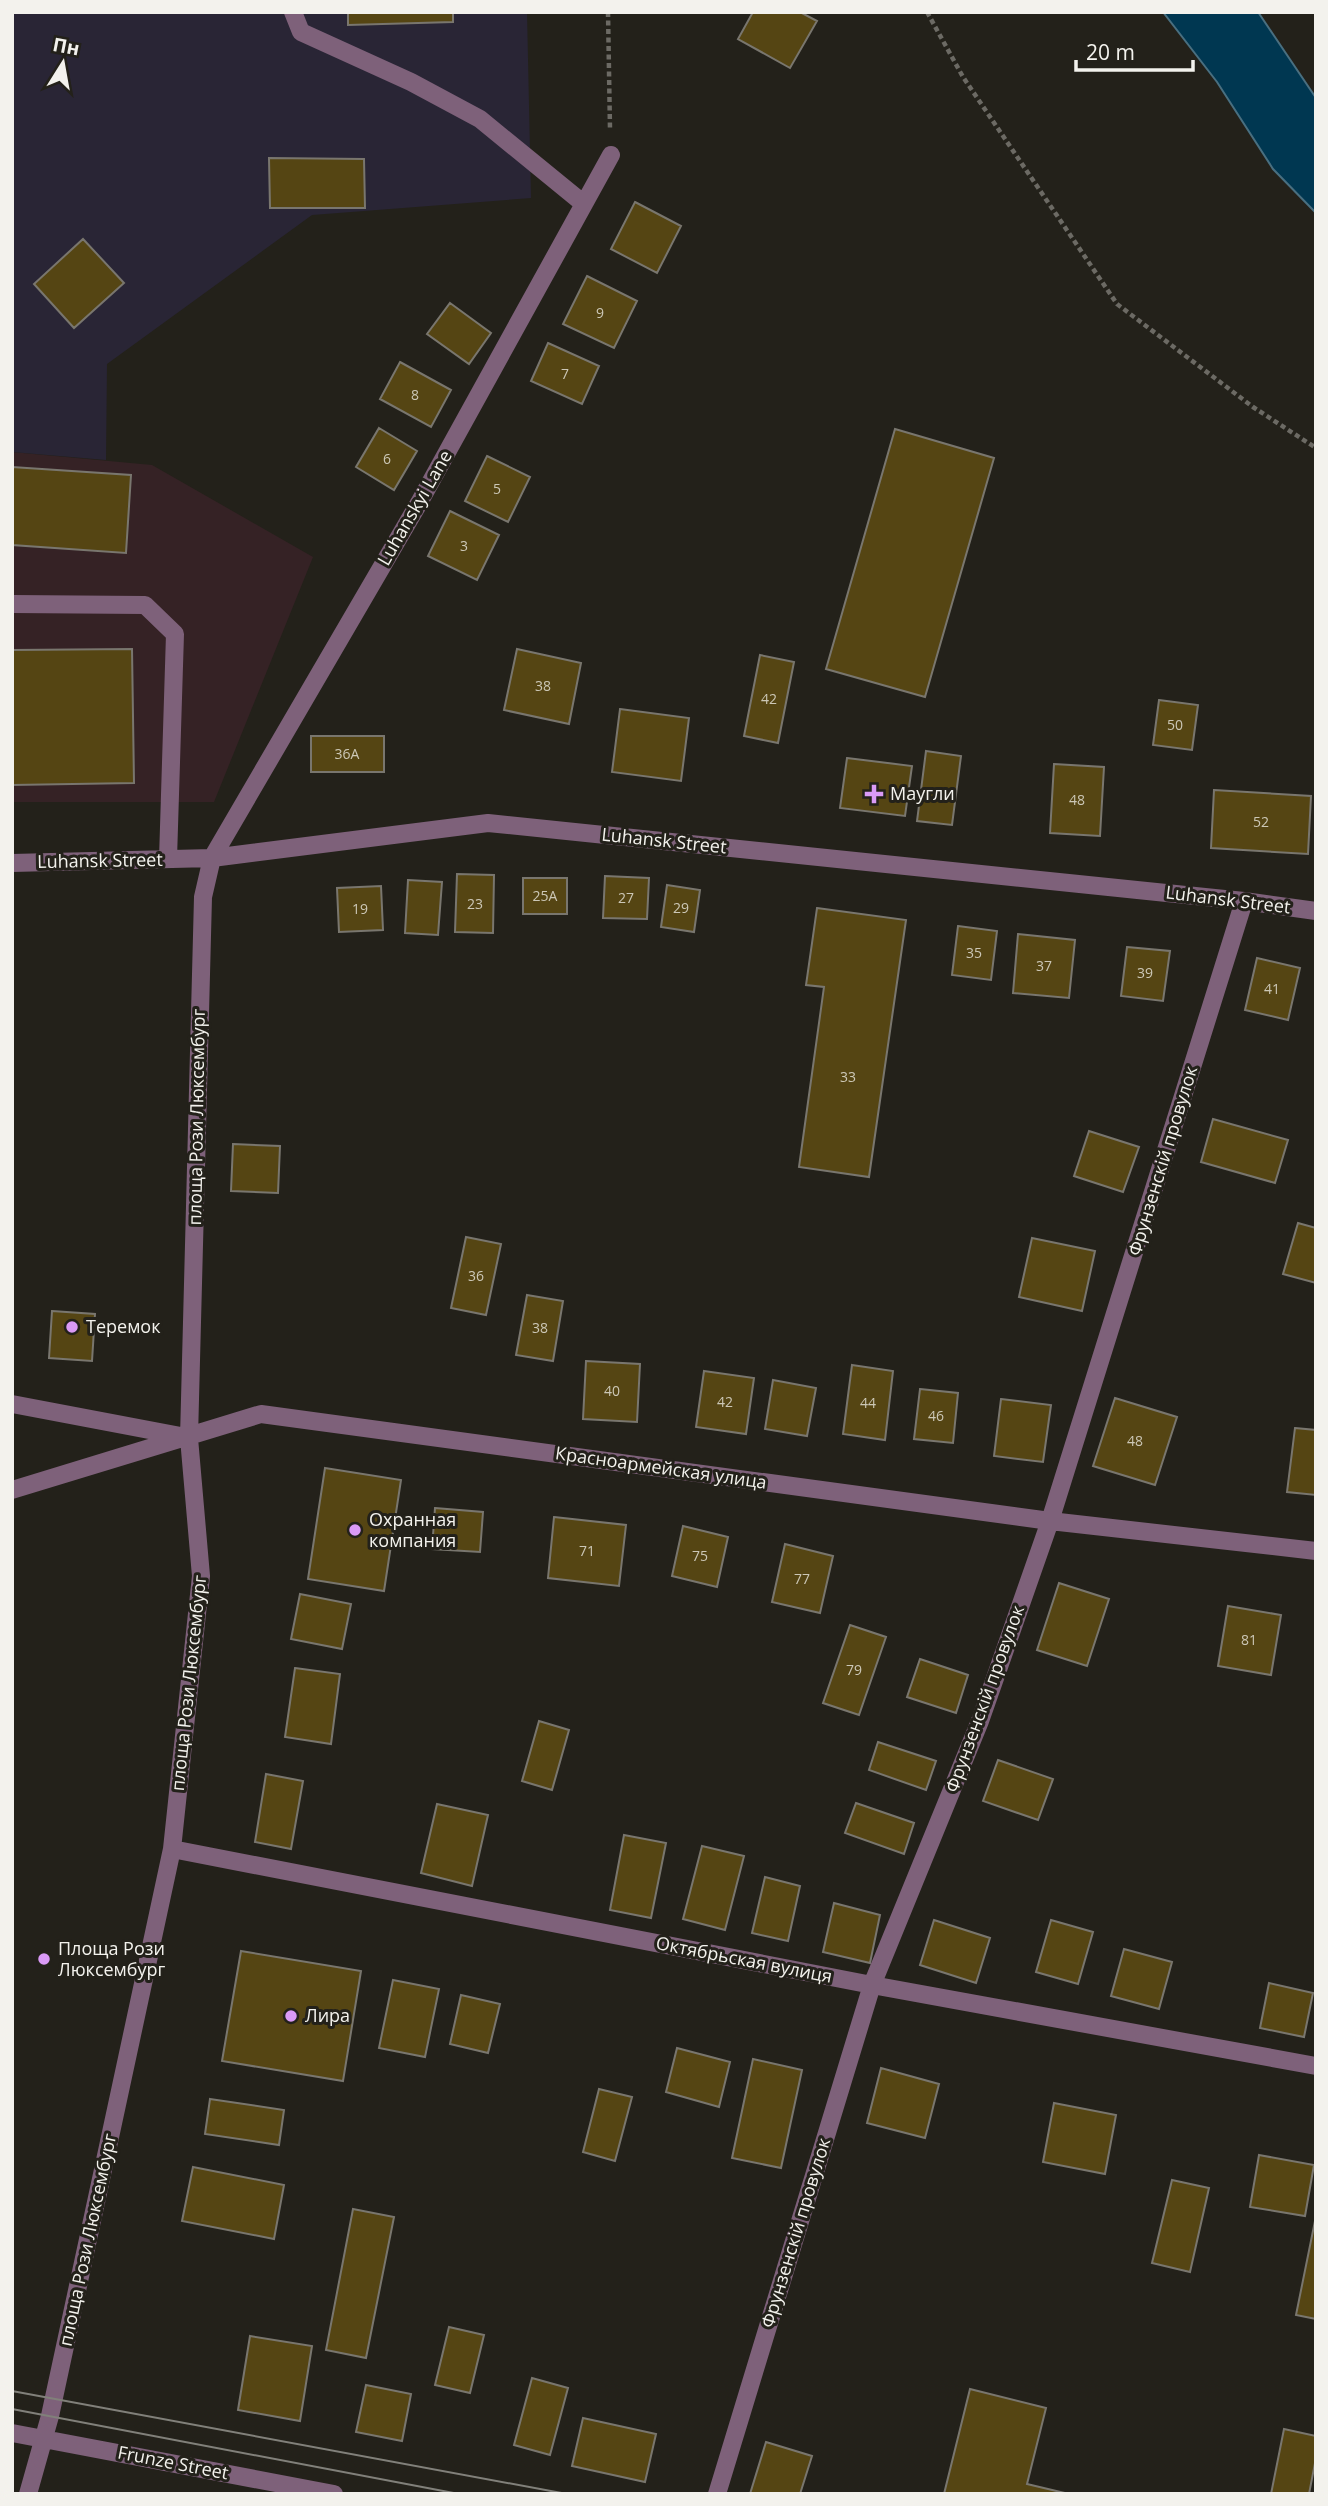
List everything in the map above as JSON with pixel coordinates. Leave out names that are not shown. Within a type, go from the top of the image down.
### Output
[{"type":"street","points":[[293,12],[302,32],[411,82],[480,119],[584,204]]},
{"type":"street","name":"Luhanskyi Lane","points":[[212,858],[419,503],[611,155]]},
{"type":"street","points":[[12,604],[145,605],[175,634],[168,859]]},
{"type":"street","name":"Luhansk Street","points":[[12,863],[212,858],[488,823],[1244,901],[1316,911]]},
{"type":"street","name":"площа Рози Люксембург","points":[[28,2494],[44,2439],[172,1849],[201,1576],[189,1438],[202,897],[212,858]]},
{"type":"street","name":"Фрунзенскій провулок","points":[[718,2494],[872,1985],[980,1721],[1050,1521],[1244,901]]},
{"type":"street","name":"Красноармейская улица","points":[[12,1404],[189,1438],[261,1414],[1050,1521],[1316,1551]]},
{"type":"street","points":[[12,1490],[189,1438]]},
{"type":"street","name":"Октябрьская вулиця","points":[[172,1849],[872,1985],[1316,2066]]},
{"type":"street","name":"Frunze Street","points":[[12,2433],[334,2494]]},
{"type":"path","points":[[608,12],[611,155]]},
{"type":"path","points":[[927,12],[963,77],[1117,304],[1253,407],[1316,448]]},
{"type":"shaded area","points":[[12,12],[527,12],[531,198],[312,215],[107,364],[106,460],[12,452]]},
{"type":"shaded area","points":[[12,452],[152,465],[313,557],[214,802],[12,802]]},
{"type":"water","points":[[1163,12],[1258,12],[1316,98],[1316,213],[1273,169],[1217,82]]},
{"type":"building","points":[[348,12],[453,12],[453,22],[348,25]]},
{"type":"building","points":[[753,12],[800,12],[817,21],[790,68],[738,39]]},
{"type":"building","points":[[269,158],[364,159],[365,208],[270,208]]},
{"type":"building","points":[[635,202],[681,226],[657,273],[611,249]]},
{"type":"building","points":[[83,239],[124,283],[74,328],[34,284]]},
{"type":"building","points":[[587,276],[637,301],[614,348],[563,324]]},
{"type":"building","points":[[450,303],[491,333],[469,364],[427,334]]},
{"type":"building","points":[[548,343],[599,366],[582,404],[531,381]]},
{"type":"building","points":[[400,362],[451,390],[431,427],[380,399]]},
{"type":"building","points":[[379,428],[417,451],[394,490],[356,467]]},
{"type":"building","points":[[895,429],[994,458],[925,697],[826,669]]},
{"type":"building","points":[[487,456],[530,477],[508,522],[465,501]]},
{"type":"building","points":[[12,467],[131,475],[126,553],[12,545]]},
{"type":"building","points":[[450,511],[499,535],[477,580],[428,556]]},
{"type":"building","points":[[132,649],[134,783],[12,785],[12,650]]},
{"type":"building","points":[[517,649],[581,663],[569,724],[504,710]]},
{"type":"building","points":[[760,655],[794,662],[778,743],[744,736]]},
{"type":"building","points":[[1159,700],[1198,705],[1192,750],[1153,745]]},
{"type":"building","points":[[620,709],[689,718],[681,781],[612,772]]},
{"type":"building","points":[[311,736],[384,736],[384,772],[311,772]]},
{"type":"building","points":[[926,751],[961,756],[952,825],[917,821]]},
{"type":"building","points":[[847,758],[912,766],[905,816],[840,808]]},
{"type":"building","points":[[1054,764],[1104,767],[1100,836],[1050,833]]},
{"type":"building","points":[[1214,790],[1311,796],[1308,854],[1211,848]]},
{"type":"building","points":[[457,874],[494,875],[493,933],[455,932]]},
{"type":"building","points":[[605,876],[649,878],[647,919],[603,918]]},
{"type":"building","points":[[523,878],[567,878],[567,914],[523,914]]},
{"type":"building","points":[[408,880],[442,882],[438,935],[405,933]]},
{"type":"building","points":[[667,885],[700,890],[694,932],[661,927]]},
{"type":"building","points":[[381,886],[383,930],[339,932],[337,888]]},
{"type":"building","points":[[817,908],[906,920],[869,1177],[799,1167],[824,987],[806,985]]},
{"type":"building","points":[[958,926],[997,931],[991,980],[952,975]]},
{"type":"building","points":[[1018,934],[1075,940],[1069,998],[1013,993]]},
{"type":"building","points":[[1127,947],[1170,951],[1163,1001],[1121,996]]},
{"type":"building","points":[[1257,958],[1300,968],[1288,1020],[1245,1010]]},
{"type":"building","points":[[1213,1119],[1288,1140],[1275,1183],[1201,1162]]},
{"type":"building","points":[[1089,1131],[1139,1147],[1123,1192],[1074,1176]]},
{"type":"building","points":[[233,1144],[280,1146],[278,1193],[231,1191]]},
{"type":"building","points":[[1298,1223],[1316,1228],[1316,1283],[1283,1274]]},
{"type":"building","points":[[466,1237],[501,1244],[486,1315],[451,1308]]},
{"type":"building","points":[[1032,1238],[1095,1251],[1082,1311],[1019,1297]]},
{"type":"building","points":[[527,1295],[563,1301],[553,1361],[516,1355]]},
{"type":"building","points":[[52,1311],[95,1314],[92,1361],[49,1358]]},
{"type":"building","points":[[586,1361],[640,1364],[637,1422],[583,1419]]},
{"type":"building","points":[[852,1365],[893,1371],[885,1440],[843,1434]]},
{"type":"building","points":[[704,1371],[754,1378],[746,1434],[696,1427]]},
{"type":"building","points":[[773,1380],[816,1388],[807,1436],[765,1429]]},
{"type":"building","points":[[920,1389],[958,1393],[953,1443],[914,1439]]},
{"type":"building","points":[[1115,1398],[1177,1417],[1155,1485],[1093,1466]]},
{"type":"building","points":[[1001,1399],[1051,1405],[1043,1462],[994,1456]]},
{"type":"building","points":[[1295,1428],[1316,1430],[1316,1495],[1287,1492]]},
{"type":"building","name":"Охранная компания","points":[[325,1468],[401,1480],[384,1591],[308,1579]]},
{"type":"building","points":[[435,1508],[483,1512],[480,1552],[432,1549]]},
{"type":"building","points":[[554,1517],[626,1525],[619,1586],[548,1578]]},
{"type":"building","points":[[683,1526],[728,1537],[717,1587],[672,1576]]},
{"type":"building","points":[[785,1544],[833,1556],[820,1613],[772,1602]]},
{"type":"building","points":[[1059,1583],[1109,1599],[1087,1666],[1037,1650]]},
{"type":"building","points":[[300,1594],[351,1604],[342,1649],[291,1639]]},
{"type":"building","points":[[1228,1606],[1281,1615],[1271,1675],[1218,1666]]},
{"type":"building","points":[[850,1625],[886,1637],[859,1715],[823,1703]]},
{"type":"building","points":[[920,1659],[968,1675],[956,1713],[907,1697]]},
{"type":"building","points":[[295,1668],[340,1674],[331,1744],[285,1737]]},
{"type":"building","points":[[539,1721],[569,1730],[552,1790],[522,1781]]},
{"type":"building","points":[[878,1742],[936,1761],[926,1790],[869,1770]]},
{"type":"building","points":[[998,1760],[1053,1779],[1038,1820],[983,1801]]},
{"type":"building","points":[[266,1774],[303,1781],[291,1849],[255,1842]]},
{"type":"building","points":[[856,1803],[914,1823],[904,1854],[845,1833]]},
{"type":"building","points":[[437,1804],[488,1815],[472,1886],[421,1873]]},
{"type":"building","points":[[624,1835],[666,1843],[651,1918],[610,1910]]},
{"type":"building","points":[[702,1846],[744,1856],[725,1930],[683,1919]]},
{"type":"building","points":[[765,1877],[800,1886],[788,1941],[752,1933]]},
{"type":"building","points":[[834,1903],[880,1915],[870,1963],[823,1952]]},
{"type":"building","points":[[934,1920],[990,1938],[976,1983],[920,1965]]},
{"type":"building","points":[[1051,1920],[1093,1932],[1078,1984],[1036,1972]]},
{"type":"building","points":[[1124,1949],[1172,1962],[1159,2009],[1111,1996]]},
{"type":"building","name":"Лира","points":[[241,1951],[361,1971],[343,2081],[222,2061]]},
{"type":"building","points":[[393,1980],[439,1989],[425,2057],[379,2048]]},
{"type":"building","points":[[1269,1983],[1313,1993],[1304,2037],[1260,2028]]},
{"type":"building","points":[[461,1995],[500,2004],[488,2053],[450,2044]]},
{"type":"building","points":[[677,2048],[730,2062],[719,2107],[666,2092]]},
{"type":"building","points":[[753,2059],[802,2070],[781,2168],[732,2158]]},
{"type":"building","points":[[881,2068],[939,2084],[925,2138],[867,2123]]},
{"type":"building","points":[[599,2089],[632,2097],[615,2161],[583,2152]]},
{"type":"building","points":[[210,2099],[284,2110],[279,2145],[205,2134]]},
{"type":"building","points":[[1054,2103],[1116,2115],[1105,2174],[1043,2162]]},
{"type":"building","points":[[1259,2155],[1314,2165],[1305,2216],[1250,2207]]},
{"type":"building","points":[[193,2167],[284,2185],[274,2239],[182,2221]]},
{"type":"building","points":[[1172,2180],[1209,2188],[1190,2272],[1152,2263]]},
{"type":"building","points":[[353,2209],[394,2217],[366,2358],[326,2350]]},
{"type":"building","points":[[1316,2216],[1316,2319],[1296,2315]]},
{"type":"building","points":[[449,2327],[484,2335],[470,2393],[435,2385]]},
{"type":"building","points":[[250,2336],[312,2346],[300,2421],[238,2410]]},
{"type":"building","points":[[532,2378],[568,2388],[550,2455],[514,2445]]},
{"type":"building","points":[[366,2385],[411,2394],[402,2441],[356,2432]]},
{"type":"building","points":[[970,2389],[1046,2408],[1027,2484],[1069,2494],[944,2494]]},
{"type":"building","points":[[583,2418],[656,2434],[645,2482],[572,2466]]},
{"type":"building","points":[[1284,2429],[1316,2436],[1316,2458],[1309,2494],[1271,2494]]},
{"type":"building","points":[[766,2442],[812,2456],[800,2494],[750,2494]]},
{"type":"tram line","points":[[12,2391],[567,2494]]},
{"type":"tram line","points":[[12,2409],[459,2494]]},
{"type":"place","name":"Маугли","points":[[874,794]]},
{"type":"place","name":"Теремок","points":[[72,1327]]},
{"type":"place","name":"Охранная компания","points":[[355,1530]]},
{"type":"place","name":"Площа Рози Люксембург","points":[[44,1959]]},
{"type":"place","name":"Лира","points":[[291,2016]]}]
